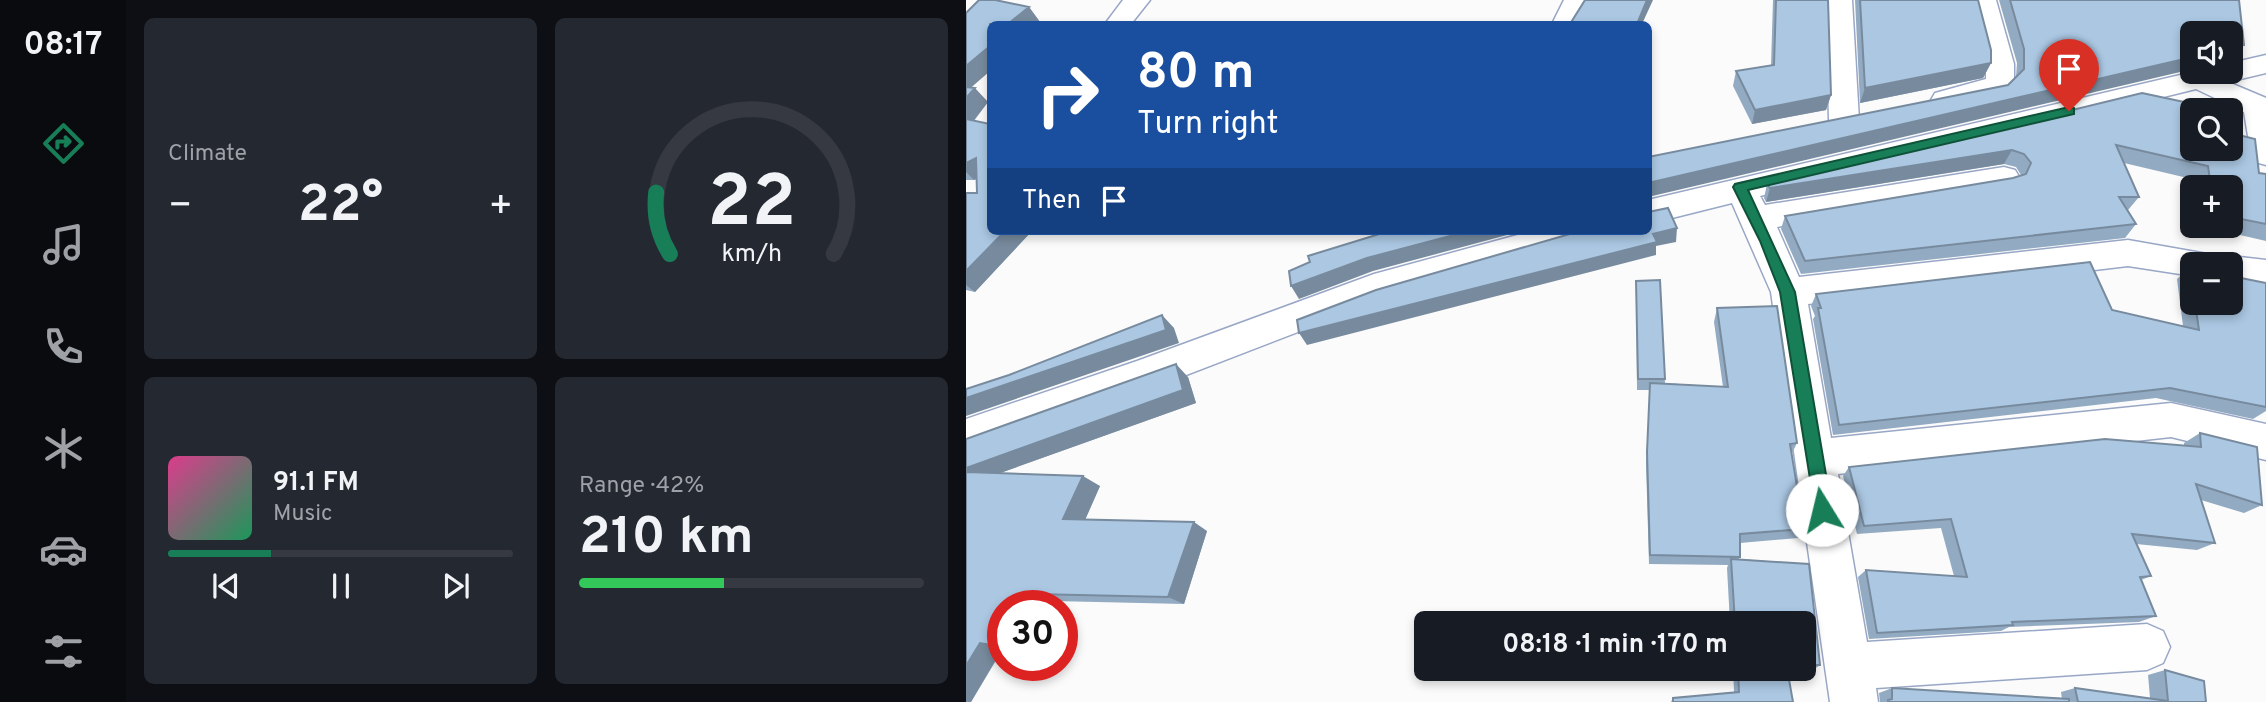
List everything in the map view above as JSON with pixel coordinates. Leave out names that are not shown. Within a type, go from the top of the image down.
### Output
[{"type":"street","points":[[1120,21],[1137,0]]},
{"type":"street","points":[[1566,21],[1577,0]]},
{"type":"street","points":[[1839,0],[1844,120]]},
{"type":"street","points":[[1919,106],[1990,90],[2000,82],[2000,64],[1983,0]]},
{"type":"street","points":[[2243,70],[2266,64]]},
{"type":"street","points":[[1748,203],[2185,84]]},
{"type":"street","points":[[2209,84],[2262,109],[2266,154]]},
{"type":"street","points":[[1652,212],[1748,203],[1820,205],[2004,178]]},
{"type":"street","points":[[1748,203],[1788,292],[1851,684],[2147,647]]},
{"type":"street","points":[[966,437],[1142,376],[1509,240],[1547,235]]},
{"type":"street","points":[[1788,292],[2128,254],[2180,261]]},
{"type":"street","points":[[2243,271],[2266,274]]},
{"type":"street","points":[[1814,458],[2171,420],[2266,442]]},
{"type":"building","points":[[979,0],[995,0],[1029,7],[1012,21],[987,21],[987,48],[966,66],[966,13]]},
{"type":"building","points":[[1585,0],[1647,0],[1638,21],[1572,21]]},
{"type":"building","points":[[1776,0],[1828,0],[1831,95],[1755,110],[1736,71],[1774,65]]},
{"type":"building","points":[[1860,0],[1978,0],[1991,50],[1991,63],[1865,88]]},
{"type":"building","points":[[2010,0],[2239,0],[2241,21],[2180,21],[2180,60],[1652,182],[1652,156],[2008,85],[2024,69],[2024,49]]},
{"type":"building","points":[[966,87],[975,88],[966,98]]},
{"type":"building","points":[[2142,93],[2180,101],[2180,160],[2116,145],[2139,197],[2119,197],[2136,224],[1805,261],[1785,216],[2013,178],[2026,174],[2031,163],[2024,154],[2012,150],[1770,188],[1767,184]]},
{"type":"building","points":[[966,119],[987,123],[987,235],[1001,235],[966,271],[966,193],[977,193],[976,158],[966,163]]},
{"type":"building","points":[[2243,136],[2255,139],[2259,173],[2266,174],[2266,224],[2243,219],[2243,175],[2209,175],[2208,166],[2186,161],[2243,161]]},
{"type":"building","points":[[1668,208],[1677,228],[1653,234],[1657,242],[1299,333],[1297,320],[1376,290],[1566,235],[1652,235],[1652,211]]},
{"type":"building","points":[[1376,235],[1454,235],[1367,258],[1291,286],[1289,271],[1310,262],[1308,256]]},
{"type":"building","points":[[2090,262],[2112,310],[2199,330],[2197,315],[2243,315],[2243,278],[2266,283],[2266,407],[2170,388],[1839,425],[1818,308],[1821,308],[1816,294]]},
{"type":"building","points":[[1660,280],[1665,379],[1638,379],[1636,281]]},
{"type":"building","points":[[1777,306],[1797,443],[1790,444],[1804,529],[1740,534],[1740,557],[1650,555],[1647,452],[1650,383],[1728,387],[1717,308]]},
{"type":"building","points":[[1162,315],[1166,330],[966,398],[966,389]]},
{"type":"building","points":[[1176,364],[1183,390],[966,468],[966,439]]},
{"type":"building","points":[[2200,433],[2257,447],[2262,505],[2196,484],[2215,543],[2132,534],[2151,576],[2140,577],[2156,616],[2012,622],[2013,625],[1877,633],[1866,570],[1967,577],[1951,519],[1864,526],[1849,467],[2105,439],[2201,447]]},
{"type":"building","points":[[966,472],[1083,476],[1063,519],[1194,522],[1168,597],[1078,595],[1078,590],[987,590],[987,644],[980,643],[966,666]]},
{"type":"building","points":[[1731,559],[1809,564],[1814,611],[1734,611]]},
{"type":"building","points":[[1816,628],[1820,665],[1816,665]]},
{"type":"building","points":[[2165,670],[2204,681],[2206,702],[2078,702],[2075,688],[2168,701]]},
{"type":"building","points":[[1739,681],[1789,681],[1793,702],[1673,702],[1673,698],[1739,692]]},
{"type":"building","points":[[1892,688],[2069,699],[2069,702],[1888,702],[1892,699]]},
{"type":"route","points":[[1822,510],[1788,292],[1757,219],[1740,187],[2069,111]]}]
